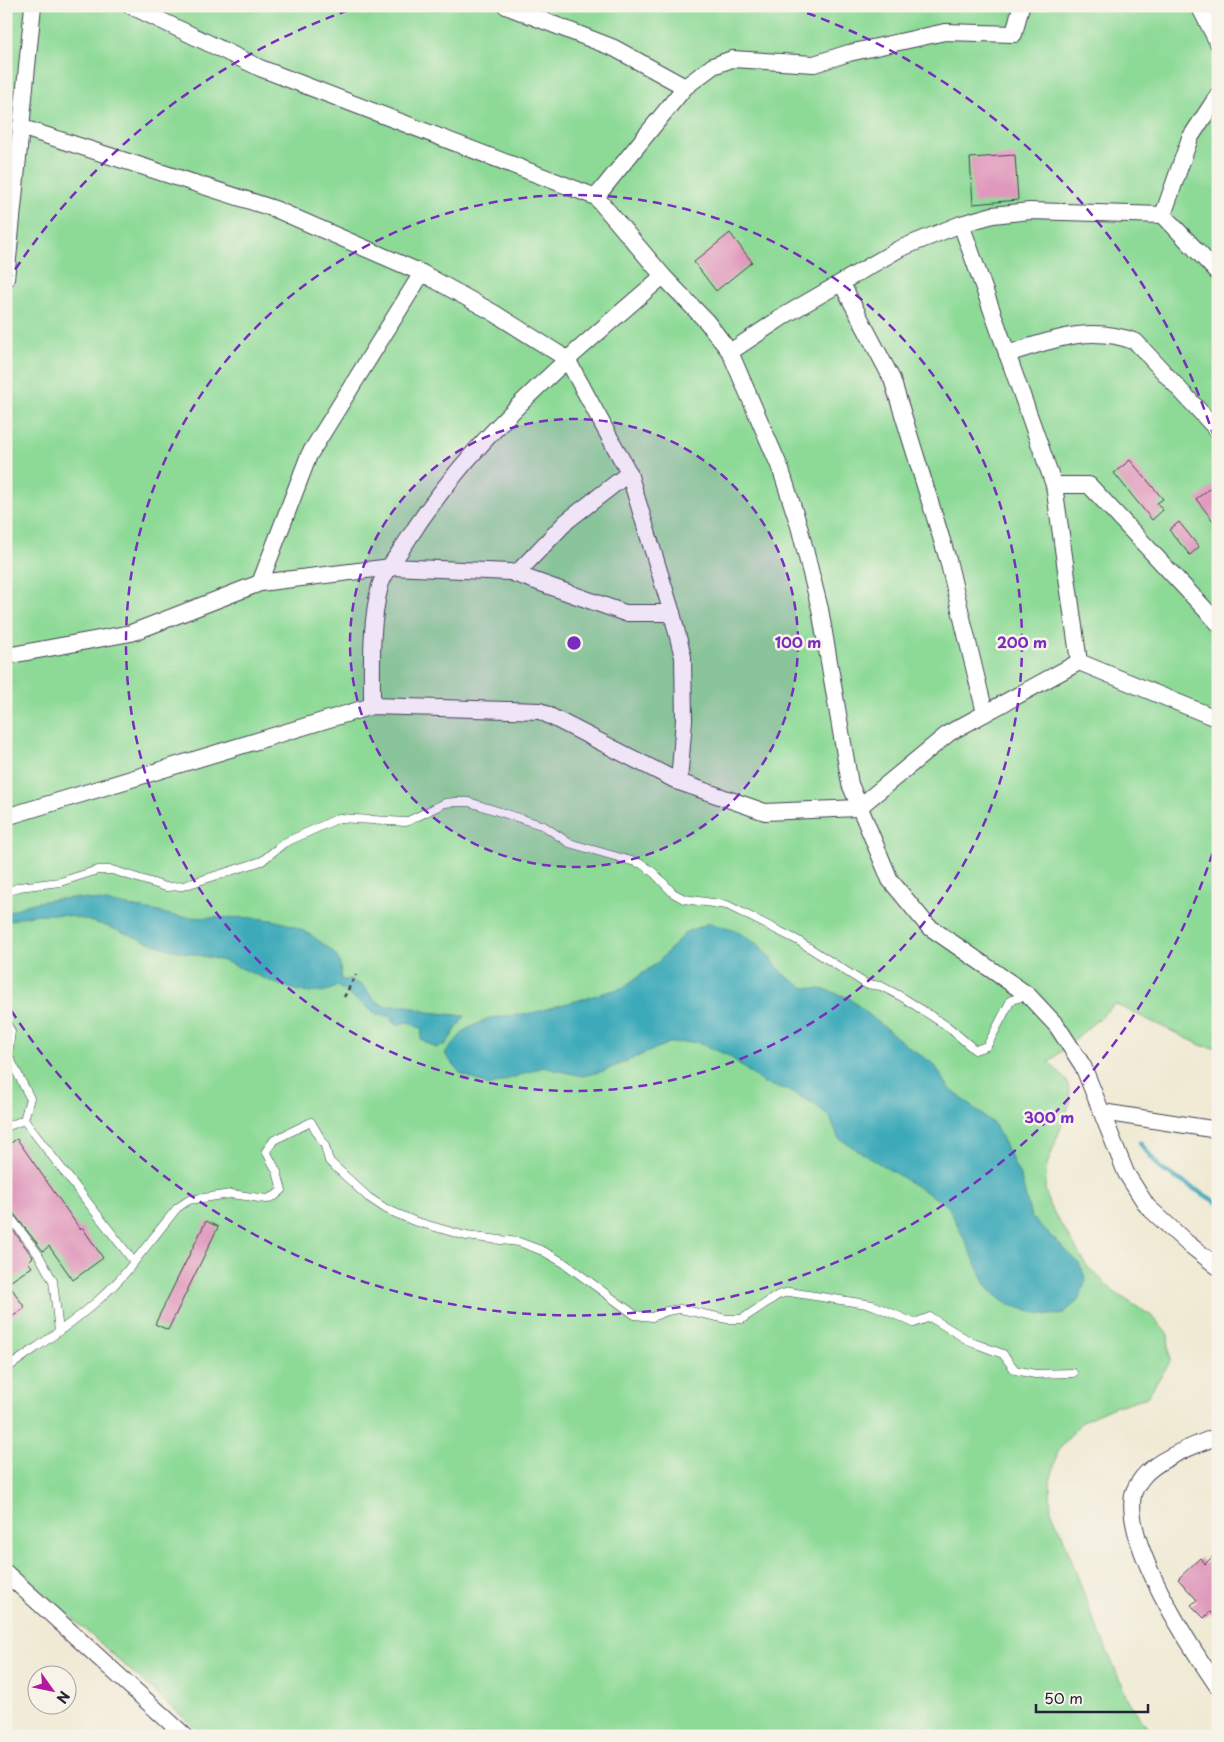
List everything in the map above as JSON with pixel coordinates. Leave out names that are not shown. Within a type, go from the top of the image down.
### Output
[{"type":"street","points":[[6,279],[33,6]]},
{"type":"street","points":[[131,6],[260,68],[596,197],[663,276],[707,322],[730,352],[781,470],[799,526],[820,609],[850,784],[858,808],[890,880],[928,926],[985,963],[1028,995],[1057,1026],[1083,1066],[1126,1173],[1147,1206],[1186,1242],[1218,1267]]},
{"type":"street","points":[[506,6],[614,48],[685,87]]},
{"type":"street","points":[[596,197],[685,87],[713,66],[732,59],[814,64],[849,53],[945,32],[1014,34],[1021,6]]},
{"type":"street","points":[[1199,6],[1218,43]]},
{"type":"street","points":[[1163,215],[1190,138],[1218,95]]},
{"type":"street","points":[[20,127],[275,209],[422,273],[494,313],[567,359],[629,473],[672,613],[683,657],[684,720],[679,782]]},
{"type":"street","points":[[730,352],[787,314],[842,284],[899,249],[961,224],[993,216],[1030,211],[1163,215],[1218,273]]},
{"type":"street","points":[[961,224],[1054,485],[1079,662]]},
{"type":"street","points":[[260,583],[310,455],[422,273]]},
{"type":"street","points":[[372,706],[372,632],[380,584],[413,531],[462,464],[567,359],[663,276]]},
{"type":"street","points":[[842,284],[892,379],[948,560],[985,713]]},
{"type":"street","points":[[1007,354],[1064,336],[1093,333],[1118,335],[1136,342],[1218,431]]},
{"type":"street","points":[[516,574],[567,520],[629,473]]},
{"type":"street","points":[[1054,485],[1089,485],[1218,623]]},
{"type":"street","points":[[6,656],[131,633],[260,583],[391,567],[510,572],[625,613],[672,613]]},
{"type":"street","points":[[6,817],[372,706],[540,711],[679,782],[765,812],[858,808],[949,733],[1079,662]]},
{"type":"street","points":[[1079,662],[1218,719]]},
{"type":"street","points":[[1102,1112],[1218,1130]]},
{"type":"street","points":[[1218,1436],[1168,1458],[1143,1476],[1133,1494],[1134,1518],[1139,1540],[1154,1577],[1187,1642],[1218,1687]]},
{"type":"street","points":[[6,1573],[185,1736]]},
{"type":"lane","points":[[6,893],[19,887],[60,882],[98,870],[112,870],[166,887],[183,886],[262,861],[284,843],[339,818],[406,822],[445,803],[469,802],[544,826],[569,843],[642,864],[654,872],[669,890],[684,899],[727,905],[812,949],[866,984],[882,986],[902,997],[947,1026],[975,1050],[987,1046],[1012,1000],[1028,995]]},
{"type":"lane","points":[[6,1023],[11,1031],[8,1055],[30,1098],[24,1120]]},
{"type":"lane","points":[[6,1127],[24,1120]]},
{"type":"lane","points":[[24,1120],[134,1262]]},
{"type":"lane","points":[[6,1369],[60,1331],[121,1280],[177,1208],[190,1200],[231,1194],[267,1199],[275,1196],[282,1190],[266,1151],[274,1140],[311,1122],[325,1146],[329,1161],[368,1197],[386,1209],[414,1221],[466,1236],[519,1242],[543,1251],[564,1263],[635,1315],[652,1317],[680,1309],[727,1319],[742,1319],[778,1295],[790,1292],[873,1305],[914,1323],[930,1317],[971,1342],[1003,1354],[1015,1370],[1036,1374],[1072,1373]]},
{"type":"lane","points":[[7,1213],[38,1254],[53,1281],[60,1331]]},
{"type":"path","points":[[344,997],[356,975]]},
{"type":"green space","points":[[6,6],[1218,6],[1218,1048],[1203,1046],[1115,1004],[1049,1062],[1067,1081],[1071,1100],[1047,1165],[1045,1188],[1049,1205],[1087,1266],[1114,1292],[1153,1317],[1168,1335],[1170,1362],[1147,1397],[1114,1407],[1082,1421],[1058,1451],[1050,1482],[1051,1511],[1061,1531],[1090,1611],[1129,1702],[1154,1736],[204,1736],[6,1559]]},
{"type":"water","points":[[74,898],[112,903],[182,917],[255,918],[287,924],[302,930],[329,949],[336,956],[340,965],[341,980],[350,980],[363,986],[374,1000],[384,1006],[408,1006],[428,1012],[465,1016],[446,1044],[436,1048],[421,1039],[422,1029],[408,1022],[398,1024],[391,1021],[394,1017],[376,1014],[337,986],[325,991],[295,990],[223,961],[157,945],[115,929],[71,917],[49,914],[28,916],[6,923],[6,914],[13,910],[48,900]]},
{"type":"water","points":[[710,923],[736,931],[760,946],[783,974],[802,987],[827,990],[849,998],[911,1049],[934,1064],[949,1088],[995,1125],[1021,1178],[1031,1217],[1079,1263],[1086,1280],[1078,1301],[1061,1315],[1040,1314],[1007,1304],[988,1288],[948,1206],[838,1138],[830,1117],[813,1103],[785,1089],[764,1084],[729,1056],[698,1042],[669,1043],[604,1071],[582,1076],[543,1067],[489,1086],[460,1073],[445,1054],[465,1030],[489,1018],[532,1013],[622,988],[657,963],[686,932]]},
{"type":"building","points":[[1015,155],[1018,200],[973,204],[970,158]]},
{"type":"building","points":[[730,233],[752,262],[716,291],[694,262]]},
{"type":"building","points":[[1130,460],[1163,499],[1157,503],[1163,510],[1152,520],[1114,473]]},
{"type":"building","points":[[1218,482],[1218,527],[1196,499]]},
{"type":"building","points":[[1179,522],[1199,547],[1190,555],[1169,530]]},
{"type":"building","points":[[17,1139],[80,1229],[82,1227],[103,1258],[73,1280],[49,1246],[43,1251],[11,1210],[6,1207],[6,1146]]},
{"type":"building","points":[[6,1221],[33,1257],[28,1262],[32,1267],[8,1283],[25,1308],[6,1321]]},
{"type":"building","points":[[206,1221],[218,1227],[168,1330],[155,1324]]},
{"type":"building","points":[[1218,1551],[1218,1620],[1210,1612],[1204,1618],[1191,1605],[1197,1600],[1178,1579],[1200,1558],[1205,1564]]},
{"type":"waterway","points":[[1140,1143],[1161,1169],[1218,1203]]}]
